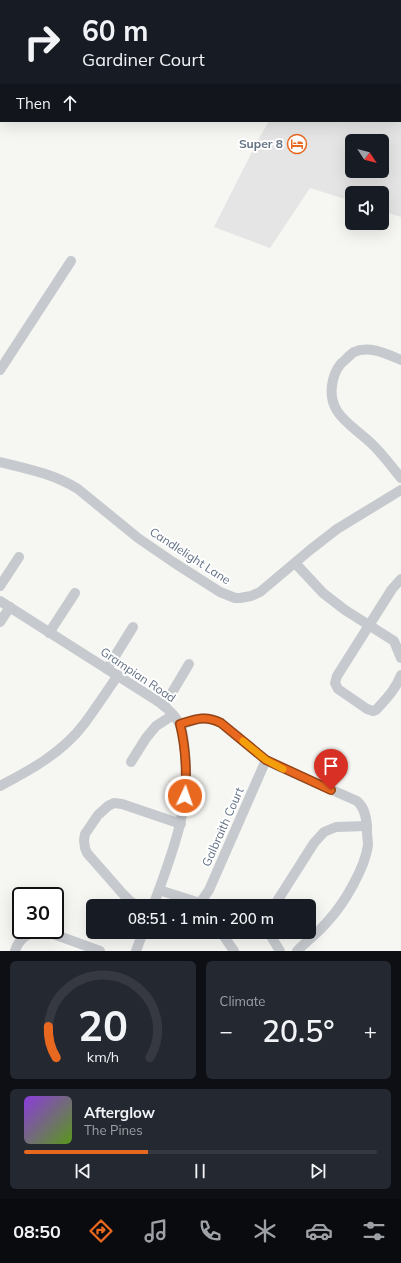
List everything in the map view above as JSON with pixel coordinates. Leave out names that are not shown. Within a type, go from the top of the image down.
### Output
[{"type":"street","points":[[0,370],[71,261]]},
{"type":"street","points":[[401,360],[379,351],[369,350],[355,352],[341,362],[334,372],[331,394],[332,402],[344,420],[372,444],[401,478]]},
{"type":"street","name":"Candlelight Lane","points":[[0,462],[48,474],[68,483],[78,489],[133,534],[173,562],[220,592],[235,598],[252,596],[260,592],[337,529],[401,490]]},
{"type":"street","points":[[0,586],[19,557]]},
{"type":"street","points":[[295,563],[323,593],[345,610],[398,641],[401,658]]},
{"type":"street","points":[[401,579],[392,589],[369,625],[337,676],[335,683],[338,689],[367,709],[373,711],[376,710],[389,697],[401,675]]},
{"type":"street","points":[[49,633],[75,593]]},
{"type":"street","name":"Grampian Road","points":[[0,601],[118,675],[164,706],[180,724],[186,760],[186,786],[181,824],[156,899]]},
{"type":"street","points":[[0,622],[10,607]]},
{"type":"street","points":[[107,669],[133,628]]},
{"type":"street","points":[[164,706],[189,664]]},
{"type":"street","points":[[0,786],[28,772],[72,737],[84,725],[118,675]]},
{"type":"street","points":[[131,762],[146,738],[156,726],[173,715]]},
{"type":"street","points":[[180,724],[197,719],[214,719],[266,760],[357,801],[362,806],[367,826],[368,845],[363,863],[344,900],[315,936],[297,951]]},
{"type":"street","name":"Galbraith Court","points":[[204,899],[266,760]]},
{"type":"street","points":[[128,899],[88,853],[84,840],[85,834],[98,815],[108,806],[122,804],[181,824]]},
{"type":"street","points":[[278,899],[314,843],[324,832],[336,827],[367,826]]},
{"type":"street","points":[[159,890],[184,899]]},
{"type":"street","points":[[15,951],[18,943],[25,936],[39,931],[45,931],[100,951]]},
{"type":"street","points":[[136,951],[140,939]]},
{"type":"street","points":[[226,939],[234,951]]},
{"type":"street","points":[[273,939],[280,951]]},
{"type":"shaded area","points":[[268,122],[401,122],[401,217],[389,213],[389,186],[345,186],[345,199],[310,188],[270,248],[214,227]]},
{"type":"slow traffic","points":[[243,741],[266,760],[283,769]]},
{"type":"place","name":"Super 8","points":[[297,144]]},
{"type":"route","points":[[185,796],[186,760],[180,724],[206,718],[214,719],[221,723],[266,760],[331,790]]}]
